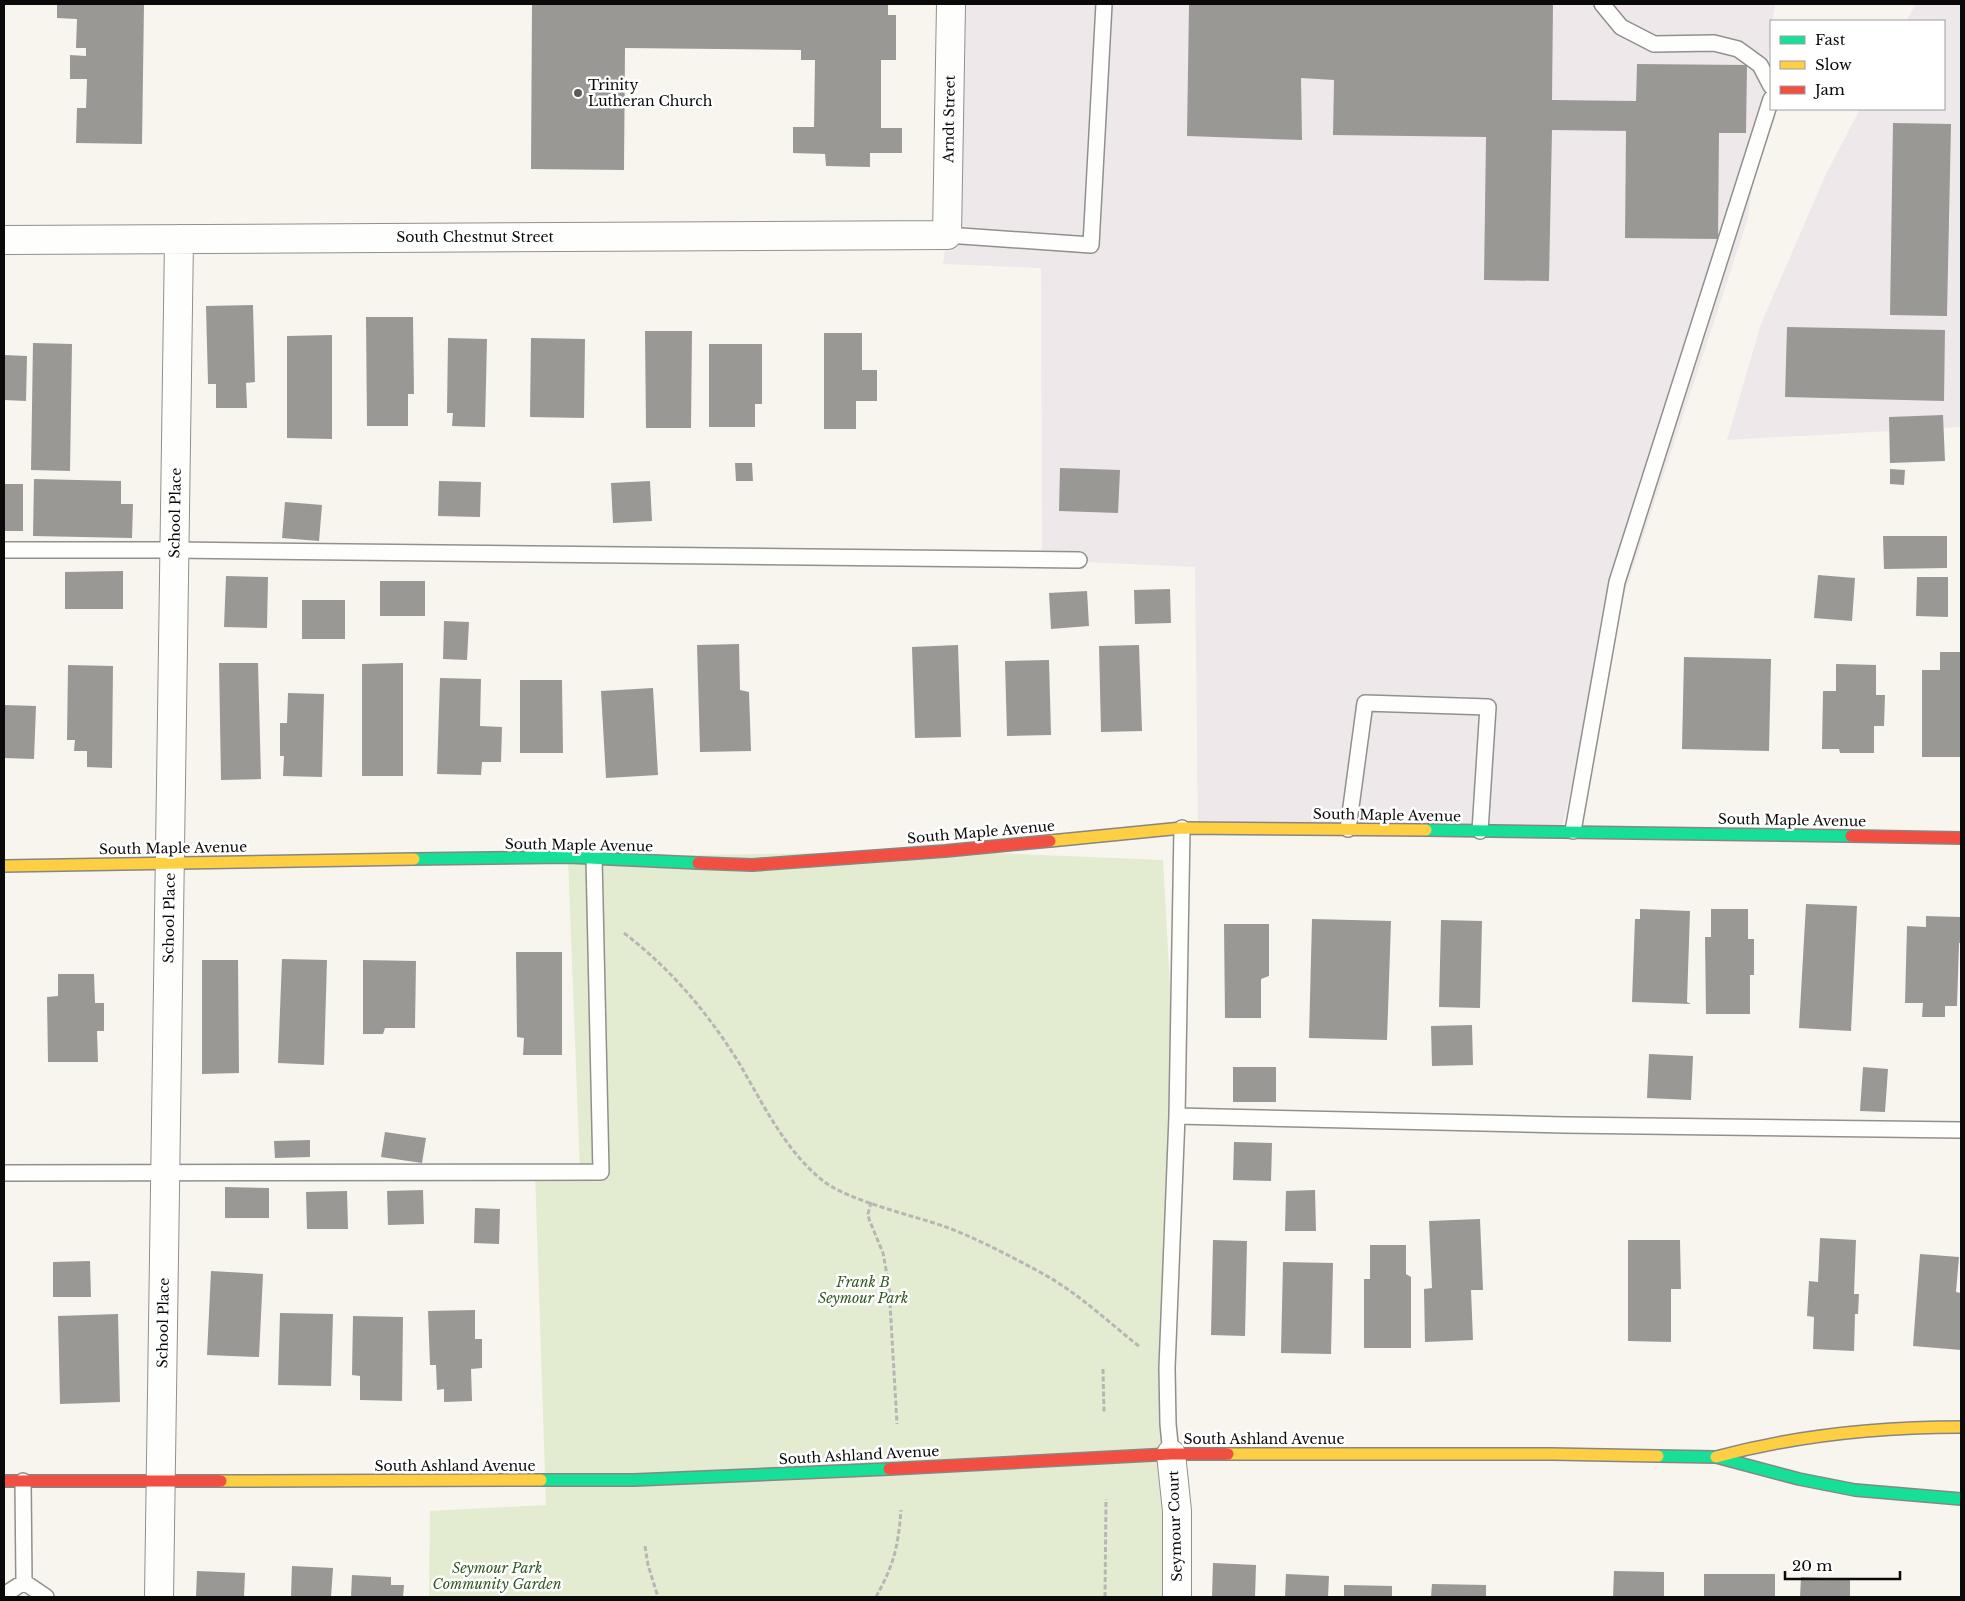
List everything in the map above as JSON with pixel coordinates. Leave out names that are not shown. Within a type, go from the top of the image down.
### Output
[{"type":"main road","name":"South Maple Avenue","points":[[4,866],[568,857],[752,865],[946,852],[1182,828],[1573,831],[1961,838]]},
{"type":"main road","name":"South Ashland Avenue","points":[[1716,1457],[1772,1442],[1843,1431],[1898,1427],[1961,1427]]},
{"type":"main road","name":"South Ashland Avenue","points":[[4,1481],[634,1480],[899,1469],[1172,1454],[1552,1454],[1716,1457],[1799,1479],[1855,1490],[1961,1500]]},
{"type":"street","name":"Arndt Street","points":[[947,235],[951,4]]},
{"type":"street","name":"South Chestnut Street","points":[[4,240],[947,235]]},
{"type":"street","name":"School Place","points":[[159,1597],[179,239]]},
{"type":"street","name":"Seymour Court","points":[[1172,1454],[1177,1511],[1177,1597]]},
{"type":"lane","points":[[947,235],[1091,245],[1104,4]]},
{"type":"lane","points":[[1602,4],[1621,27],[1654,44],[1714,43],[1738,49],[1760,65],[1770,84]]},
{"type":"lane","points":[[1573,831],[1617,582],[1770,102]]},
{"type":"lane","points":[[4,550],[174,550],[1079,560]]},
{"type":"lane","points":[[1348,829],[1365,703],[1488,707],[1480,830]]},
{"type":"lane","points":[[1172,1454],[1168,1424],[1167,1368],[1177,1116],[1182,828]]},
{"type":"lane","points":[[4,1174],[601,1172],[594,858]]},
{"type":"lane","points":[[1177,1116],[1564,1125],[1961,1130]]},
{"type":"lane","points":[[23,1481],[24,1582]]},
{"type":"lane","points":[[4,1595],[24,1582]]},
{"type":"lane","points":[[24,1582],[46,1597]]},
{"type":"path","points":[[620,929],[665,967],[698,1004],[728,1046],[782,1135],[812,1171],[835,1188],[948,1228],[985,1244],[1050,1278],[1097,1312],[1146,1352]]},
{"type":"path","points":[[871,1202],[868,1219],[883,1253],[889,1286],[897,1424]]},
{"type":"path","points":[[1103,1369],[1104,1413]]},
{"type":"path","points":[[1106,1499],[1106,1597]]},
{"type":"path","points":[[876,1597],[895,1557],[899,1539],[901,1510]]},
{"type":"path","points":[[645,1546],[648,1565],[658,1597]]},
{"type":"shaded area","points":[[951,4],[1775,4],[1773,20],[1770,20],[1770,45],[1748,218],[1603,659],[1561,831],[1198,828],[1195,567],[1042,560],[1041,268],[943,264],[947,235]]},
{"type":"shaded area","points":[[1916,4],[1961,4],[1961,427],[1727,440],[1761,324],[1826,174],[1859,110],[1945,110],[1945,20],[1907,20]]},
{"type":"green space","name":"Frank B Seymour Park","points":[[945,851],[1163,860],[1177,1116],[1167,1368],[1177,1597],[429,1597],[430,1511],[546,1505],[535,1172],[580,1171],[568,857]]},
{"type":"building","points":[[57,4],[144,4],[142,144],[76,143],[77,108],[86,108],[87,79],[70,79],[70,55],[86,56],[86,48],[76,48],[77,19],[57,18]]},
{"type":"building","name":"Trinity Lutheran Church","points":[[532,4],[888,4],[888,15],[896,15],[896,60],[881,60],[881,128],[902,128],[902,153],[870,153],[870,167],[826,166],[825,154],[793,153],[793,127],[814,127],[815,60],[801,60],[801,50],[625,48],[624,170],[531,169]]},
{"type":"building","points":[[1189,4],[1553,4],[1552,100],[1636,101],[1637,64],[1747,65],[1746,133],[1719,133],[1718,239],[1625,238],[1626,131],[1552,130],[1549,281],[1484,280],[1486,137],[1333,135],[1334,80],[1301,78],[1302,140],[1187,136]]},
{"type":"building","points":[[1893,123],[1951,124],[1947,316],[1890,315]]},
{"type":"building","points":[[253,305],[255,382],[246,383],[247,408],[216,408],[216,384],[208,384],[206,306]]},
{"type":"building","points":[[366,317],[413,317],[414,394],[408,394],[408,426],[367,426]]},
{"type":"building","points":[[1787,327],[1945,330],[1944,401],[1785,397]]},
{"type":"building","points":[[645,331],[692,331],[691,428],[646,428]]},
{"type":"building","points":[[824,333],[862,333],[862,370],[877,370],[877,401],[856,401],[856,429],[824,429]]},
{"type":"building","points":[[332,335],[332,439],[287,438],[287,336]]},
{"type":"building","points":[[448,338],[487,339],[485,427],[452,426],[453,413],[447,413]]},
{"type":"building","points":[[531,338],[585,339],[584,418],[530,417]]},
{"type":"building","points":[[33,343],[72,344],[70,471],[31,470]]},
{"type":"building","points":[[709,344],[762,344],[762,404],[755,404],[755,427],[709,427]]},
{"type":"building","points":[[4,355],[27,356],[26,401],[4,400]]},
{"type":"building","points":[[1943,415],[1945,461],[1890,463],[1889,417]]},
{"type":"building","points":[[735,463],[752,463],[753,481],[736,481]]},
{"type":"building","points":[[1060,468],[1120,470],[1118,513],[1059,511]]},
{"type":"building","points":[[1890,469],[1905,470],[1904,485],[1890,484]]},
{"type":"building","points":[[34,479],[121,481],[121,504],[133,504],[132,538],[33,536]]},
{"type":"building","points":[[439,481],[481,482],[480,517],[438,516]]},
{"type":"building","points":[[650,481],[652,521],[613,523],[611,483]]},
{"type":"building","points":[[4,484],[23,484],[23,531],[4,531]]},
{"type":"building","points":[[285,502],[322,505],[319,541],[282,538]]},
{"type":"building","points":[[1883,536],[1947,536],[1947,568],[1884,569]]},
{"type":"building","points":[[123,571],[123,609],[65,609],[65,572]]},
{"type":"building","points":[[1818,575],[1855,578],[1852,621],[1814,618]]},
{"type":"building","points":[[226,576],[268,577],[267,628],[224,627]]},
{"type":"building","points":[[1917,577],[1948,577],[1948,617],[1916,616]]},
{"type":"building","points":[[380,581],[425,581],[425,616],[380,616]]},
{"type":"building","points":[[1170,589],[1171,623],[1135,624],[1134,590]]},
{"type":"building","points":[[1087,591],[1089,626],[1051,629],[1049,593]]},
{"type":"building","points":[[302,600],[345,600],[345,639],[302,639]]},
{"type":"building","points":[[444,621],[469,622],[467,660],[443,659]]},
{"type":"building","points":[[739,644],[740,690],[749,692],[751,751],[700,752],[697,645]]},
{"type":"building","points":[[958,645],[961,737],[915,738],[912,647]]},
{"type":"building","points":[[1139,645],[1142,731],[1101,732],[1099,646]]},
{"type":"building","points":[[1940,652],[1961,652],[1961,757],[1922,757],[1922,670],[1940,670]]},
{"type":"building","points":[[1684,657],[1771,659],[1769,751],[1682,749]]},
{"type":"building","points":[[1049,660],[1051,735],[1007,736],[1005,661]]},
{"type":"building","points":[[219,663],[258,663],[261,779],[221,780]]},
{"type":"building","points":[[403,663],[403,776],[362,776],[362,664]]},
{"type":"building","points":[[1836,664],[1876,665],[1876,695],[1885,695],[1884,726],[1874,726],[1874,753],[1840,753],[1839,749],[1822,749],[1823,691],[1836,691]]},
{"type":"building","points":[[68,665],[113,666],[112,768],[87,767],[87,751],[74,751],[75,740],[67,740]]},
{"type":"building","points":[[440,678],[481,679],[480,726],[502,727],[501,762],[482,762],[481,775],[437,774]]},
{"type":"building","points":[[520,680],[562,680],[563,753],[520,753]]},
{"type":"building","points":[[653,688],[658,775],[606,778],[601,691]]},
{"type":"building","points":[[288,693],[324,694],[322,777],[283,776],[284,756],[280,756],[280,723],[287,723]]},
{"type":"building","points":[[4,705],[36,706],[34,759],[4,758]]},
{"type":"building","points":[[1806,904],[1857,906],[1851,1031],[1799,1028]]},
{"type":"building","points":[[1640,909],[1690,911],[1687,1002],[1691,1004],[1632,1002],[1635,919],[1640,919]]},
{"type":"building","points":[[1711,909],[1748,909],[1748,939],[1754,939],[1754,975],[1750,975],[1750,1014],[1706,1014],[1705,937],[1711,937]]},
{"type":"building","points":[[1926,916],[1961,917],[1957,1006],[1945,1006],[1945,1017],[1922,1017],[1923,1003],[1905,1003],[1907,926],[1926,927]]},
{"type":"building","points":[[1312,919],[1391,921],[1387,1040],[1309,1038]]},
{"type":"building","points":[[1441,920],[1482,921],[1480,1008],[1439,1007]]},
{"type":"building","points":[[1224,924],[1269,924],[1269,976],[1261,979],[1261,1018],[1225,1018]]},
{"type":"building","points":[[516,952],[562,952],[562,1055],[523,1055],[524,1038],[517,1037]]},
{"type":"building","points":[[282,959],[327,960],[324,1065],[278,1063]]},
{"type":"building","points":[[202,960],[238,960],[239,1073],[202,1074]]},
{"type":"building","points":[[363,960],[416,961],[415,1028],[385,1028],[383,1034],[363,1034]]},
{"type":"building","points":[[58,974],[94,974],[95,1003],[104,1003],[104,1031],[97,1031],[98,1062],[48,1062],[47,997],[58,996]]},
{"type":"building","points":[[1472,1025],[1473,1065],[1432,1066],[1431,1026]]},
{"type":"building","points":[[1649,1054],[1693,1056],[1691,1100],[1647,1098]]},
{"type":"building","points":[[1233,1067],[1276,1067],[1276,1102],[1233,1102]]},
{"type":"building","points":[[1863,1067],[1888,1069],[1885,1112],[1860,1111]]},
{"type":"building","points":[[385,1132],[426,1138],[422,1163],[381,1157]]},
{"type":"building","points":[[310,1140],[310,1157],[275,1158],[274,1141]]},
{"type":"building","points":[[1234,1142],[1272,1143],[1271,1181],[1233,1180]]},
{"type":"building","points":[[225,1187],[269,1188],[269,1218],[225,1218]]},
{"type":"building","points":[[423,1190],[424,1224],[388,1225],[387,1191]]},
{"type":"building","points":[[1315,1190],[1316,1231],[1285,1231],[1286,1191]]},
{"type":"building","points":[[347,1191],[348,1229],[307,1229],[306,1192]]},
{"type":"building","points":[[475,1208],[500,1209],[499,1244],[474,1243]]},
{"type":"building","points":[[1480,1219],[1483,1290],[1471,1290],[1473,1340],[1425,1342],[1424,1289],[1432,1288],[1429,1221]]},
{"type":"building","points":[[1820,1238],[1856,1240],[1854,1294],[1859,1294],[1858,1314],[1855,1314],[1854,1351],[1813,1349],[1814,1317],[1807,1316],[1809,1281],[1818,1282]]},
{"type":"building","points":[[1213,1240],[1247,1241],[1245,1336],[1211,1335]]},
{"type":"building","points":[[1628,1240],[1680,1240],[1681,1289],[1671,1289],[1671,1342],[1628,1341]]},
{"type":"building","points":[[1370,1245],[1406,1245],[1406,1274],[1411,1277],[1411,1348],[1364,1348],[1364,1279],[1370,1279]]},
{"type":"building","points":[[1920,1254],[1959,1257],[1956,1292],[1961,1293],[1961,1350],[1913,1346]]},
{"type":"building","points":[[90,1261],[91,1297],[53,1297],[53,1262]]},
{"type":"building","points":[[1283,1262],[1333,1263],[1331,1354],[1281,1353]]},
{"type":"building","points":[[211,1271],[263,1274],[259,1357],[207,1355]]},
{"type":"building","points":[[475,1310],[475,1339],[482,1339],[482,1368],[471,1369],[472,1401],[444,1402],[444,1389],[437,1390],[436,1365],[430,1365],[428,1311]]},
{"type":"building","points":[[280,1313],[333,1314],[331,1386],[278,1385]]},
{"type":"building","points":[[118,1314],[120,1402],[60,1404],[58,1316]]},
{"type":"building","points":[[353,1316],[403,1317],[402,1401],[360,1400],[360,1376],[352,1375]]},
{"type":"building","points":[[1213,1563],[1256,1565],[1255,1597],[1212,1597]]},
{"type":"building","points":[[292,1566],[333,1568],[331,1597],[291,1597]]},
{"type":"building","points":[[197,1571],[245,1573],[244,1597],[196,1597]]},
{"type":"building","points":[[1614,1571],[1664,1572],[1664,1597],[1613,1597]]},
{"type":"building","points":[[1286,1574],[1329,1576],[1328,1597],[1285,1597]]},
{"type":"building","points":[[1704,1574],[1775,1574],[1775,1597],[1704,1597]]},
{"type":"building","points":[[352,1575],[391,1577],[391,1585],[404,1585],[403,1597],[351,1597]]},
{"type":"building","points":[[1801,1577],[1850,1579],[1850,1597],[1800,1597]]},
{"type":"building","points":[[1432,1584],[1486,1585],[1486,1597],[1431,1597]]},
{"type":"building","points":[[1344,1585],[1392,1586],[1392,1597],[1344,1597]]},
{"type":"traffic: fast","points":[[1426,830],[1851,836]]},
{"type":"traffic: fast","points":[[414,859],[568,857],[698,863]]},
{"type":"traffic: fast","points":[[1658,1456],[1716,1457],[1799,1479],[1855,1490],[1961,1499]]},
{"type":"traffic: fast","points":[[541,1480],[634,1480],[889,1469]]},
{"type":"traffic: slow","points":[[1050,841],[1182,828],[1426,830]]},
{"type":"traffic: slow","points":[[4,866],[414,859]]},
{"type":"traffic: slow","points":[[1716,1457],[1777,1443],[1837,1434],[1930,1427],[1961,1427]]},
{"type":"traffic: slow","points":[[1228,1454],[1552,1454],[1658,1456]]},
{"type":"traffic: slow","points":[[221,1481],[541,1480]]},
{"type":"traffic: jam","points":[[1851,836],[1961,838]]},
{"type":"traffic: jam","points":[[698,863],[752,865],[945,851],[1050,841]]},
{"type":"traffic: jam","points":[[889,1469],[1171,1454],[1228,1454]]},
{"type":"traffic: jam","points":[[4,1481],[221,1481]]},
{"type":"place","name":"Trinity Lutheran Church","points":[[578,93]]},
{"type":"park label","name":"Seymour Park Community Garden","points":[[497,1576]]}]
